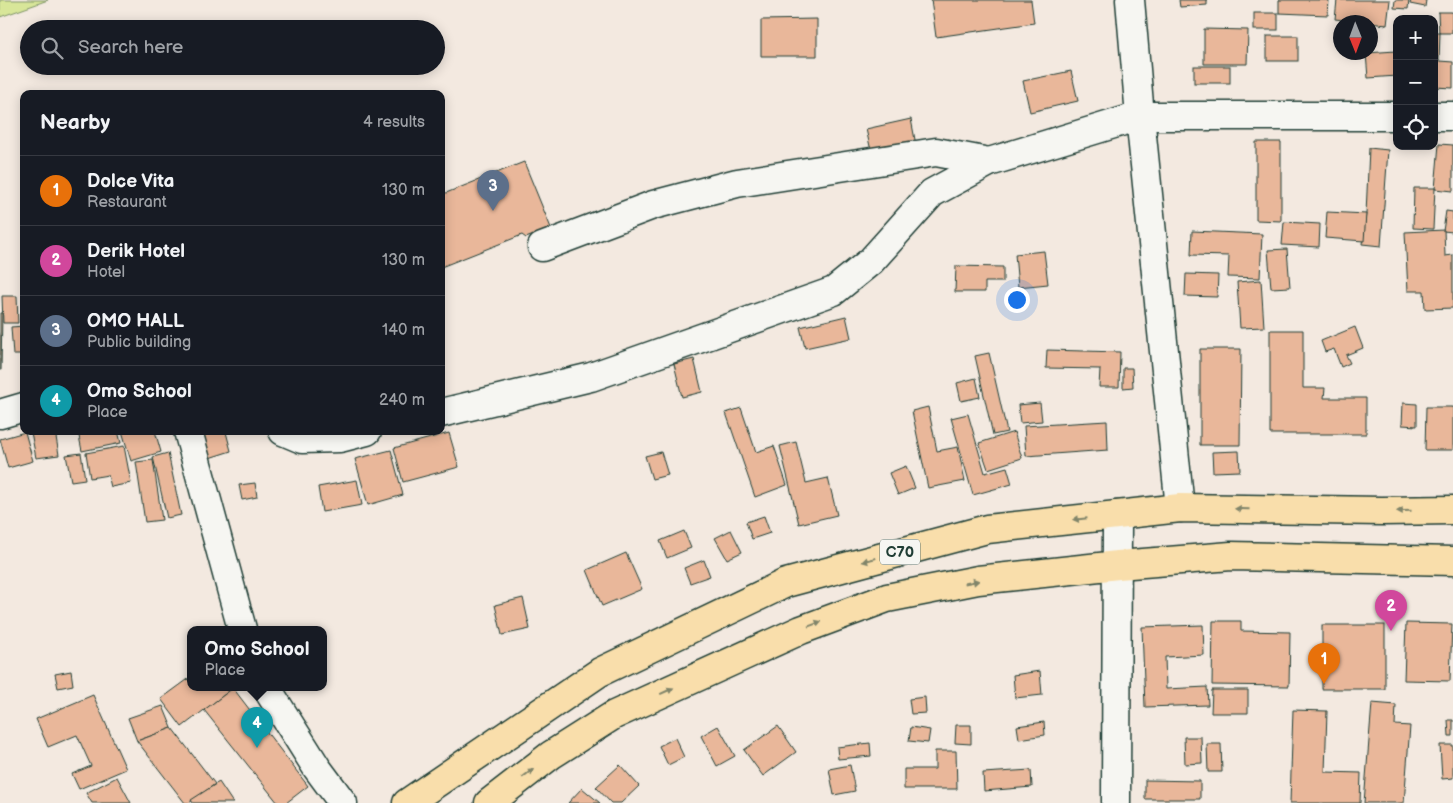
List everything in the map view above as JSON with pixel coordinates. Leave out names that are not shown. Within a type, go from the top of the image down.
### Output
[{"type":"highway","name":"C70","points":[[407,803],[600,672],[786,583],[987,529],[1180,508],[1382,511],[1453,510]]},
{"type":"highway","points":[[489,803],[551,755],[614,715],[801,630],[888,598],[969,582],[1118,565],[1231,556],[1453,560]]},
{"type":"street","points":[[1130,0],[1180,508]]},
{"type":"street","points":[[445,412],[592,377],[834,291],[871,261],[932,193],[989,162],[1140,116],[1393,116]]},
{"type":"street","points":[[1438,116],[1453,116]]},
{"type":"street","points":[[542,247],[653,205],[737,183],[936,152],[989,162]]},
{"type":"street","points":[[0,414],[20,408]]},
{"type":"street","points":[[189,435],[241,626]]},
{"type":"street","points":[[292,435],[302,439],[340,438],[352,435]]},
{"type":"street","points":[[1116,803],[1117,515]]},
{"type":"street","points":[[269,691],[317,768],[343,803]]},
{"type":"green space","points":[[0,0],[48,0],[0,17]]},
{"type":"building","points":[[931,0],[1031,0],[1034,23],[936,37]]},
{"type":"building","points":[[1179,0],[1207,0],[1207,5],[1180,7]]},
{"type":"building","points":[[1279,0],[1329,0],[1328,15],[1279,13]]},
{"type":"building","points":[[1337,0],[1390,0],[1387,25],[1378,24],[1378,15],[1335,15]]},
{"type":"building","points":[[1395,0],[1409,0],[1408,9],[1394,8]]},
{"type":"building","points":[[1411,0],[1426,0],[1425,7],[1410,4]]},
{"type":"building","points":[[1438,12],[1452,12],[1452,33],[1439,33]]},
{"type":"building","points":[[1254,13],[1278,13],[1278,30],[1254,30]]},
{"type":"building","points":[[817,19],[817,56],[761,56],[761,20]]},
{"type":"building","points":[[1204,29],[1248,30],[1247,64],[1204,64]]},
{"type":"building","points":[[1438,33],[1440,33],[1439,61],[1453,62],[1453,88],[1438,87]]},
{"type":"building","points":[[1267,36],[1298,36],[1298,61],[1267,61]]},
{"type":"building","points":[[1393,51],[1393,76],[1368,78],[1367,60],[1378,60],[1378,52]]},
{"type":"building","points":[[1194,66],[1230,66],[1230,83],[1194,83]]},
{"type":"building","points":[[1071,71],[1078,101],[1030,112],[1023,81]]},
{"type":"building","points":[[911,119],[916,145],[872,155],[866,129]]},
{"type":"building","points":[[1256,142],[1281,142],[1281,221],[1256,220]]},
{"type":"building","points":[[1439,144],[1453,145],[1453,191],[1435,189]]},
{"type":"building","points":[[1369,148],[1388,150],[1381,246],[1362,244],[1366,214]]},
{"type":"building","points":[[524,162],[551,228],[526,238],[522,235],[445,265],[445,193]]},
{"type":"building","points":[[1414,188],[1435,188],[1433,229],[1413,228]]},
{"type":"building","points":[[1446,211],[1453,212],[1453,232],[1443,231]]},
{"type":"building","points":[[1327,212],[1366,214],[1364,241],[1325,238]]},
{"type":"building","points":[[1284,222],[1320,224],[1319,247],[1282,245]]},
{"type":"building","points":[[1444,230],[1445,256],[1453,255],[1453,308],[1425,309],[1424,291],[1408,291],[1405,232]]},
{"type":"building","points":[[1192,231],[1262,234],[1260,278],[1228,277],[1229,256],[1191,255]]},
{"type":"building","points":[[1287,249],[1290,287],[1271,288],[1268,250]]},
{"type":"building","points":[[1044,251],[1048,284],[1018,287],[1015,254]]},
{"type":"building","points":[[956,266],[1003,267],[1003,282],[985,282],[985,292],[955,292]]},
{"type":"building","points":[[1186,274],[1218,275],[1217,297],[1185,296]]},
{"type":"building","points":[[1261,280],[1264,327],[1240,328],[1237,282]]},
{"type":"building","points":[[2,296],[17,296],[18,323],[3,323]]},
{"type":"building","points":[[0,313],[2,313],[1,370],[0,370]]},
{"type":"building","points":[[846,316],[851,338],[805,348],[800,327]]},
{"type":"building","points":[[20,326],[20,355],[13,355],[11,327]]},
{"type":"building","points":[[1355,327],[1363,348],[1346,355],[1350,363],[1341,367],[1334,349],[1325,352],[1321,341]]},
{"type":"building","points":[[1270,330],[1303,330],[1303,388],[1325,388],[1324,398],[1366,398],[1366,434],[1270,434]]},
{"type":"building","points":[[1200,349],[1241,349],[1240,445],[1200,445]]},
{"type":"building","points":[[1047,350],[1120,352],[1119,387],[1099,387],[1100,369],[1046,368]]},
{"type":"building","points":[[989,353],[1007,432],[993,435],[975,356]]},
{"type":"building","points":[[694,359],[702,392],[682,397],[674,364]]},
{"type":"building","points":[[1123,368],[1132,368],[1133,387],[1123,388]]},
{"type":"building","points":[[976,378],[980,397],[961,401],[957,383]]},
{"type":"building","points":[[1040,403],[1042,421],[1020,423],[1018,405]]},
{"type":"building","points":[[1403,403],[1417,404],[1417,426],[1402,425]]},
{"type":"building","points":[[928,407],[937,451],[958,447],[965,481],[928,488],[912,411]]},
{"type":"building","points":[[1426,407],[1453,407],[1453,450],[1425,450]]},
{"type":"building","points":[[741,408],[756,452],[774,446],[787,485],[755,497],[726,413]]},
{"type":"building","points":[[968,414],[985,473],[1007,467],[1012,484],[973,495],[951,418]]},
{"type":"building","points":[[1107,421],[1108,450],[1026,456],[1024,426]]},
{"type":"building","points":[[1014,432],[1022,458],[988,469],[979,443]]},
{"type":"building","points":[[20,433],[20,435],[26,435],[33,461],[8,468],[0,439]]},
{"type":"building","points":[[449,433],[459,467],[403,482],[394,448]]},
{"type":"building","points":[[32,435],[56,435],[59,455],[36,458]]},
{"type":"building","points":[[79,435],[119,435],[121,443],[82,451]]},
{"type":"building","points":[[123,435],[156,435],[161,452],[131,461]]},
{"type":"building","points":[[198,435],[227,435],[231,451],[206,459]]},
{"type":"building","points":[[796,442],[806,483],[828,478],[837,515],[799,524],[780,446]]},
{"type":"building","points":[[124,446],[131,483],[111,487],[108,475],[90,478],[86,453]]},
{"type":"building","points":[[391,450],[403,495],[368,505],[355,459]]},
{"type":"building","points":[[1239,451],[1240,471],[1213,472],[1212,452]]},
{"type":"building","points":[[661,452],[668,475],[652,479],[645,456]]},
{"type":"building","points":[[81,453],[85,479],[71,481],[66,455]]},
{"type":"building","points":[[168,453],[181,515],[167,518],[153,457]]},
{"type":"building","points":[[153,460],[162,520],[145,522],[136,462]]},
{"type":"building","points":[[906,466],[915,488],[898,495],[889,473]]},
{"type":"building","points":[[357,480],[362,505],[322,512],[318,487]]},
{"type":"building","points":[[255,483],[257,497],[242,500],[239,485]]},
{"type":"building","points":[[764,516],[770,533],[752,539],[746,522]]},
{"type":"building","points":[[731,530],[742,552],[727,559],[715,538]]},
{"type":"building","points":[[684,531],[691,548],[667,558],[660,541]]},
{"type":"building","points":[[626,553],[642,589],[602,606],[587,570]]},
{"type":"building","points":[[704,560],[710,576],[690,583],[684,568]]},
{"type":"building","points":[[523,598],[530,629],[502,635],[495,605]]},
{"type":"building","points":[[1213,621],[1241,621],[1241,631],[1290,632],[1289,686],[1212,685]]},
{"type":"building","points":[[1406,623],[1452,624],[1450,681],[1404,680]]},
{"type":"building","points":[[1203,625],[1204,655],[1165,657],[1166,689],[1207,687],[1208,705],[1145,707],[1142,627]]},
{"type":"building","points":[[1322,625],[1385,625],[1385,689],[1322,689]]},
{"type":"building","points":[[71,671],[73,685],[58,688],[55,674]]},
{"type":"building","points":[[1040,671],[1042,695],[1015,698],[1013,675]]},
{"type":"building","points":[[187,680],[187,691],[229,691],[182,727],[161,699]]},
{"type":"building","points":[[1212,690],[1248,690],[1248,713],[1211,713]]},
{"type":"building","points":[[229,691],[235,691],[308,786],[286,803],[278,803],[204,710]]},
{"type":"building","points":[[93,695],[126,769],[79,789],[72,774],[91,766],[77,735],[48,747],[36,719]]},
{"type":"building","points":[[925,697],[926,713],[911,714],[909,699]]},
{"type":"building","points":[[1372,703],[1396,705],[1395,725],[1410,726],[1404,803],[1364,803]]},
{"type":"building","points":[[163,706],[172,728],[137,741],[128,718]]},
{"type":"building","points":[[1293,710],[1327,711],[1325,772],[1361,773],[1360,803],[1290,803]]},
{"type":"building","points":[[1448,720],[1453,720],[1453,736],[1449,736]]},
{"type":"building","points":[[1044,722],[1045,735],[1019,739],[1017,726]]},
{"type":"building","points":[[956,725],[971,725],[971,744],[955,743]]},
{"type":"building","points":[[718,726],[735,756],[717,766],[701,736]]},
{"type":"building","points":[[778,726],[796,752],[763,776],[744,750]]},
{"type":"building","points":[[911,727],[930,730],[928,743],[909,741]]},
{"type":"building","points":[[172,728],[215,784],[189,803],[185,803],[137,741]]},
{"type":"building","points":[[1184,737],[1201,737],[1202,763],[1185,764]]},
{"type":"building","points":[[675,738],[684,757],[668,765],[659,746]]},
{"type":"building","points":[[870,743],[871,756],[838,759],[837,747]]},
{"type":"building","points":[[1207,744],[1221,744],[1222,772],[1208,772]]},
{"type":"building","points":[[1440,745],[1453,745],[1453,778],[1442,779]]},
{"type":"building","points":[[935,751],[956,751],[957,789],[904,789],[904,769],[935,769]]},
{"type":"building","points":[[620,765],[639,786],[621,803],[611,803],[596,787]]},
{"type":"building","points":[[850,765],[855,791],[834,795],[829,769]]},
{"type":"building","points":[[1031,770],[1032,787],[984,791],[983,773]]},
{"type":"building","points":[[117,777],[131,803],[92,803],[86,793]]},
{"type":"building","points":[[1145,780],[1200,781],[1200,799],[1145,799]]},
{"type":"building","points":[[219,782],[233,803],[193,803],[191,800]]},
{"type":"building","points":[[582,788],[600,803],[568,803]]},
{"type":"place","name":"OMO HALL","points":[[493,211]]},
{"type":"place","name":"Derik Hotel","points":[[1391,631]]},
{"type":"place","name":"Dolce Vita","points":[[1324,684]]},
{"type":"place","name":"Omo School","points":[[257,748]]}]
